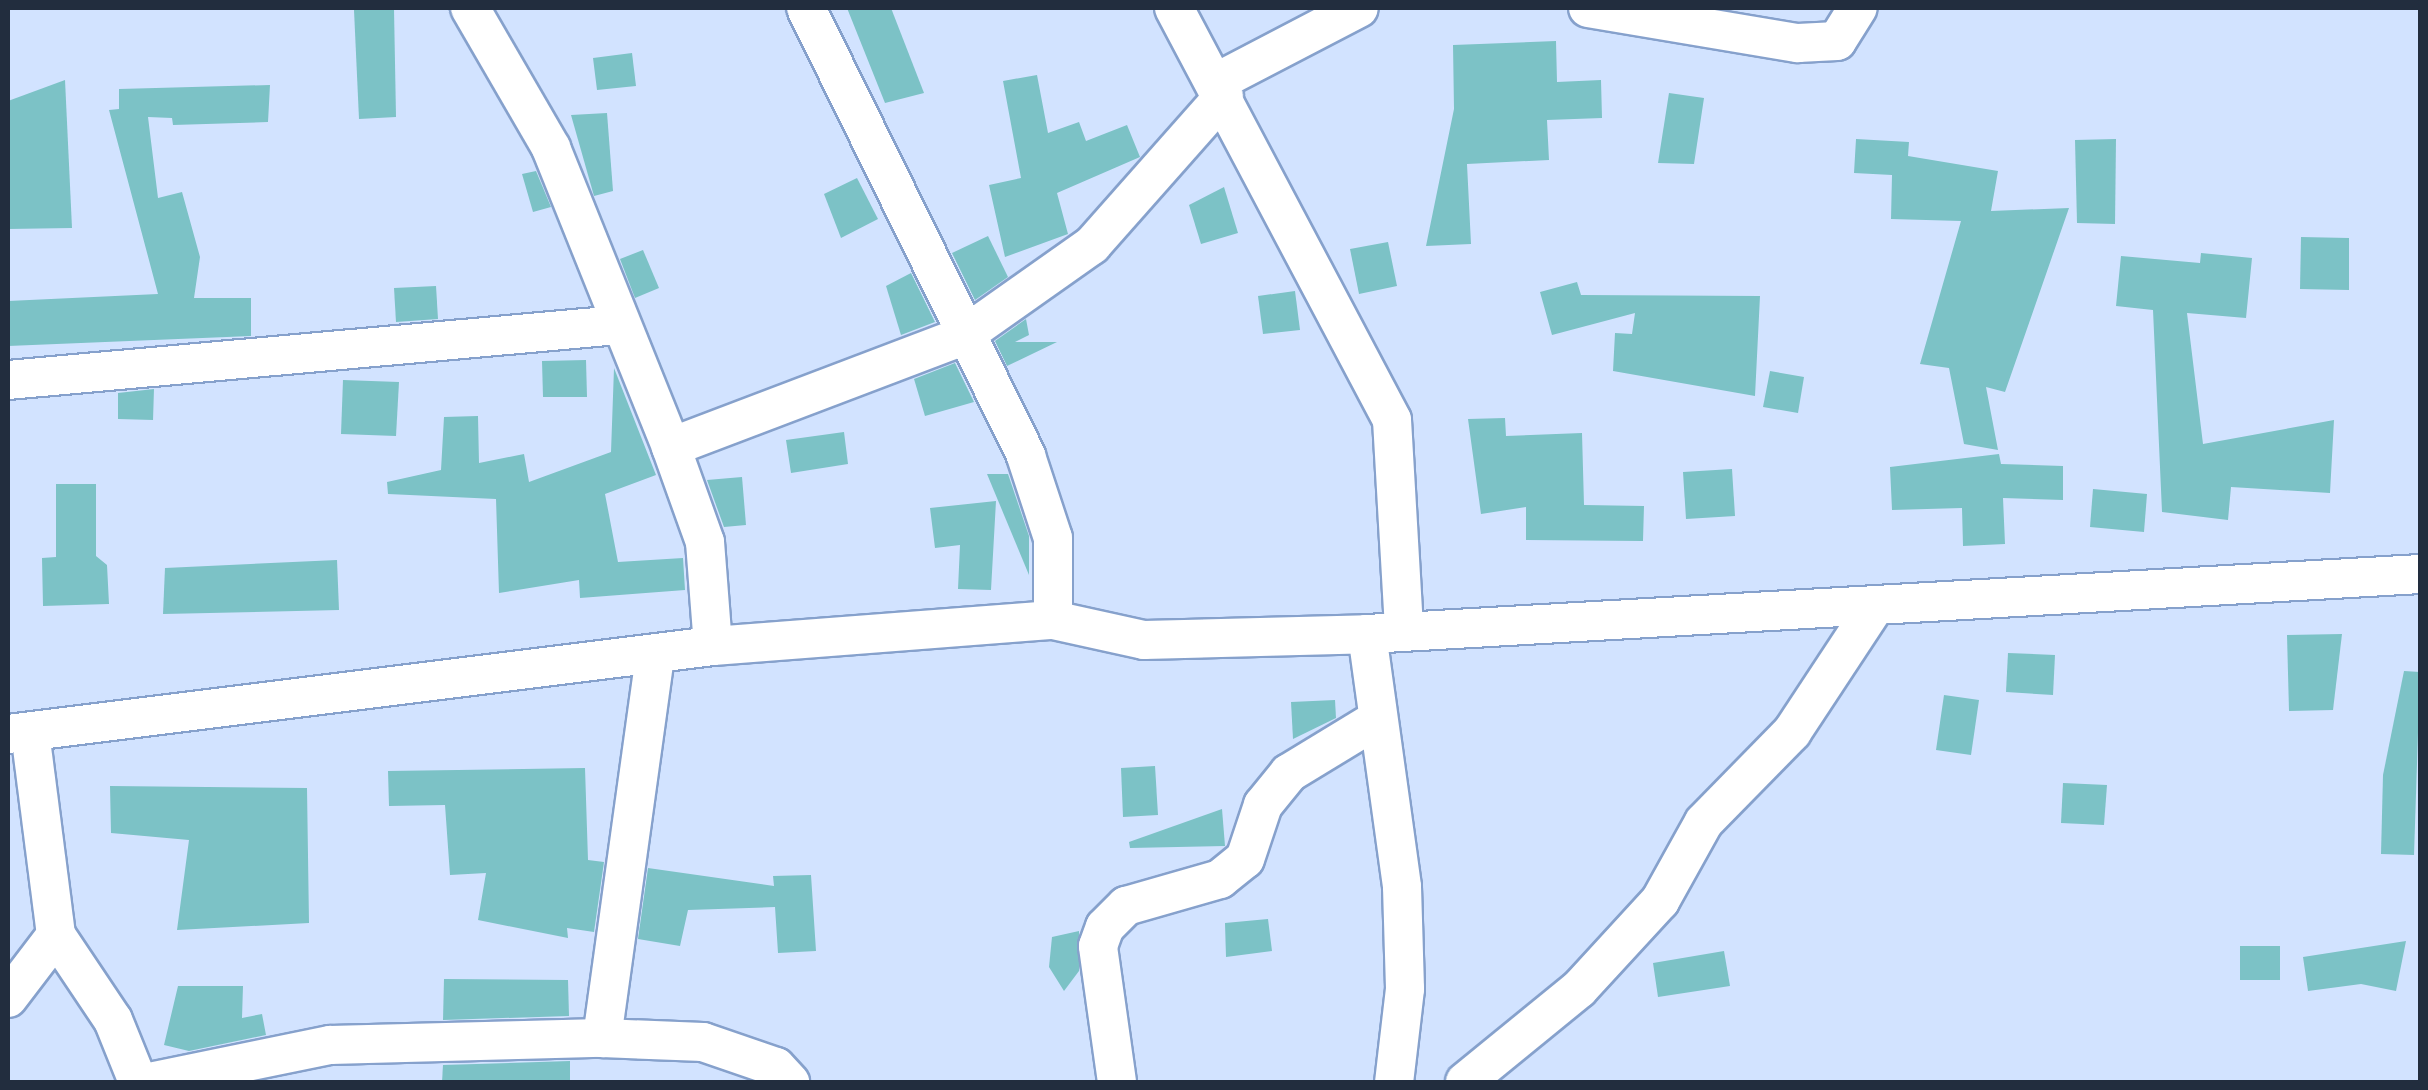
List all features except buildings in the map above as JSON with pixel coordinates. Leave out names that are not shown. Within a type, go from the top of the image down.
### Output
[{"type":"street","points":[[470,8],[551,148],[618,325],[671,447],[705,542],[713,646]]},
{"type":"street","points":[[806,8],[1042,505],[1053,538],[1053,620]]},
{"type":"street","points":[[1174,8],[1392,420],[1386,630],[1376,720],[1402,887],[1405,989],[1394,1082]]},
{"type":"street","points":[[671,447],[963,336],[1092,245],[1219,89],[1359,8]]},
{"type":"street","points":[[1588,8],[1798,44],[1838,41],[1858,8]]},
{"type":"street","points":[[8,380],[618,325]]},
{"type":"street","points":[[138,1082],[114,1020],[56,935],[19,733],[713,646],[1053,620],[1144,640],[1873,609],[2420,574]]},
{"type":"street","points":[[1465,1082],[1579,989],[1660,901],[1704,822],[1792,732],[1873,609]]},
{"type":"street","points":[[602,1038],[655,654]]},
{"type":"street","points":[[1117,1082],[1098,946],[1105,927],[1126,906],[1220,879],[1245,859],[1263,805],[1288,773],[1376,720]]},
{"type":"street","points":[[8,998],[56,935]]},
{"type":"street","points":[[149,1082],[330,1046],[602,1038],[703,1042],[776,1067],[790,1082]]}]
